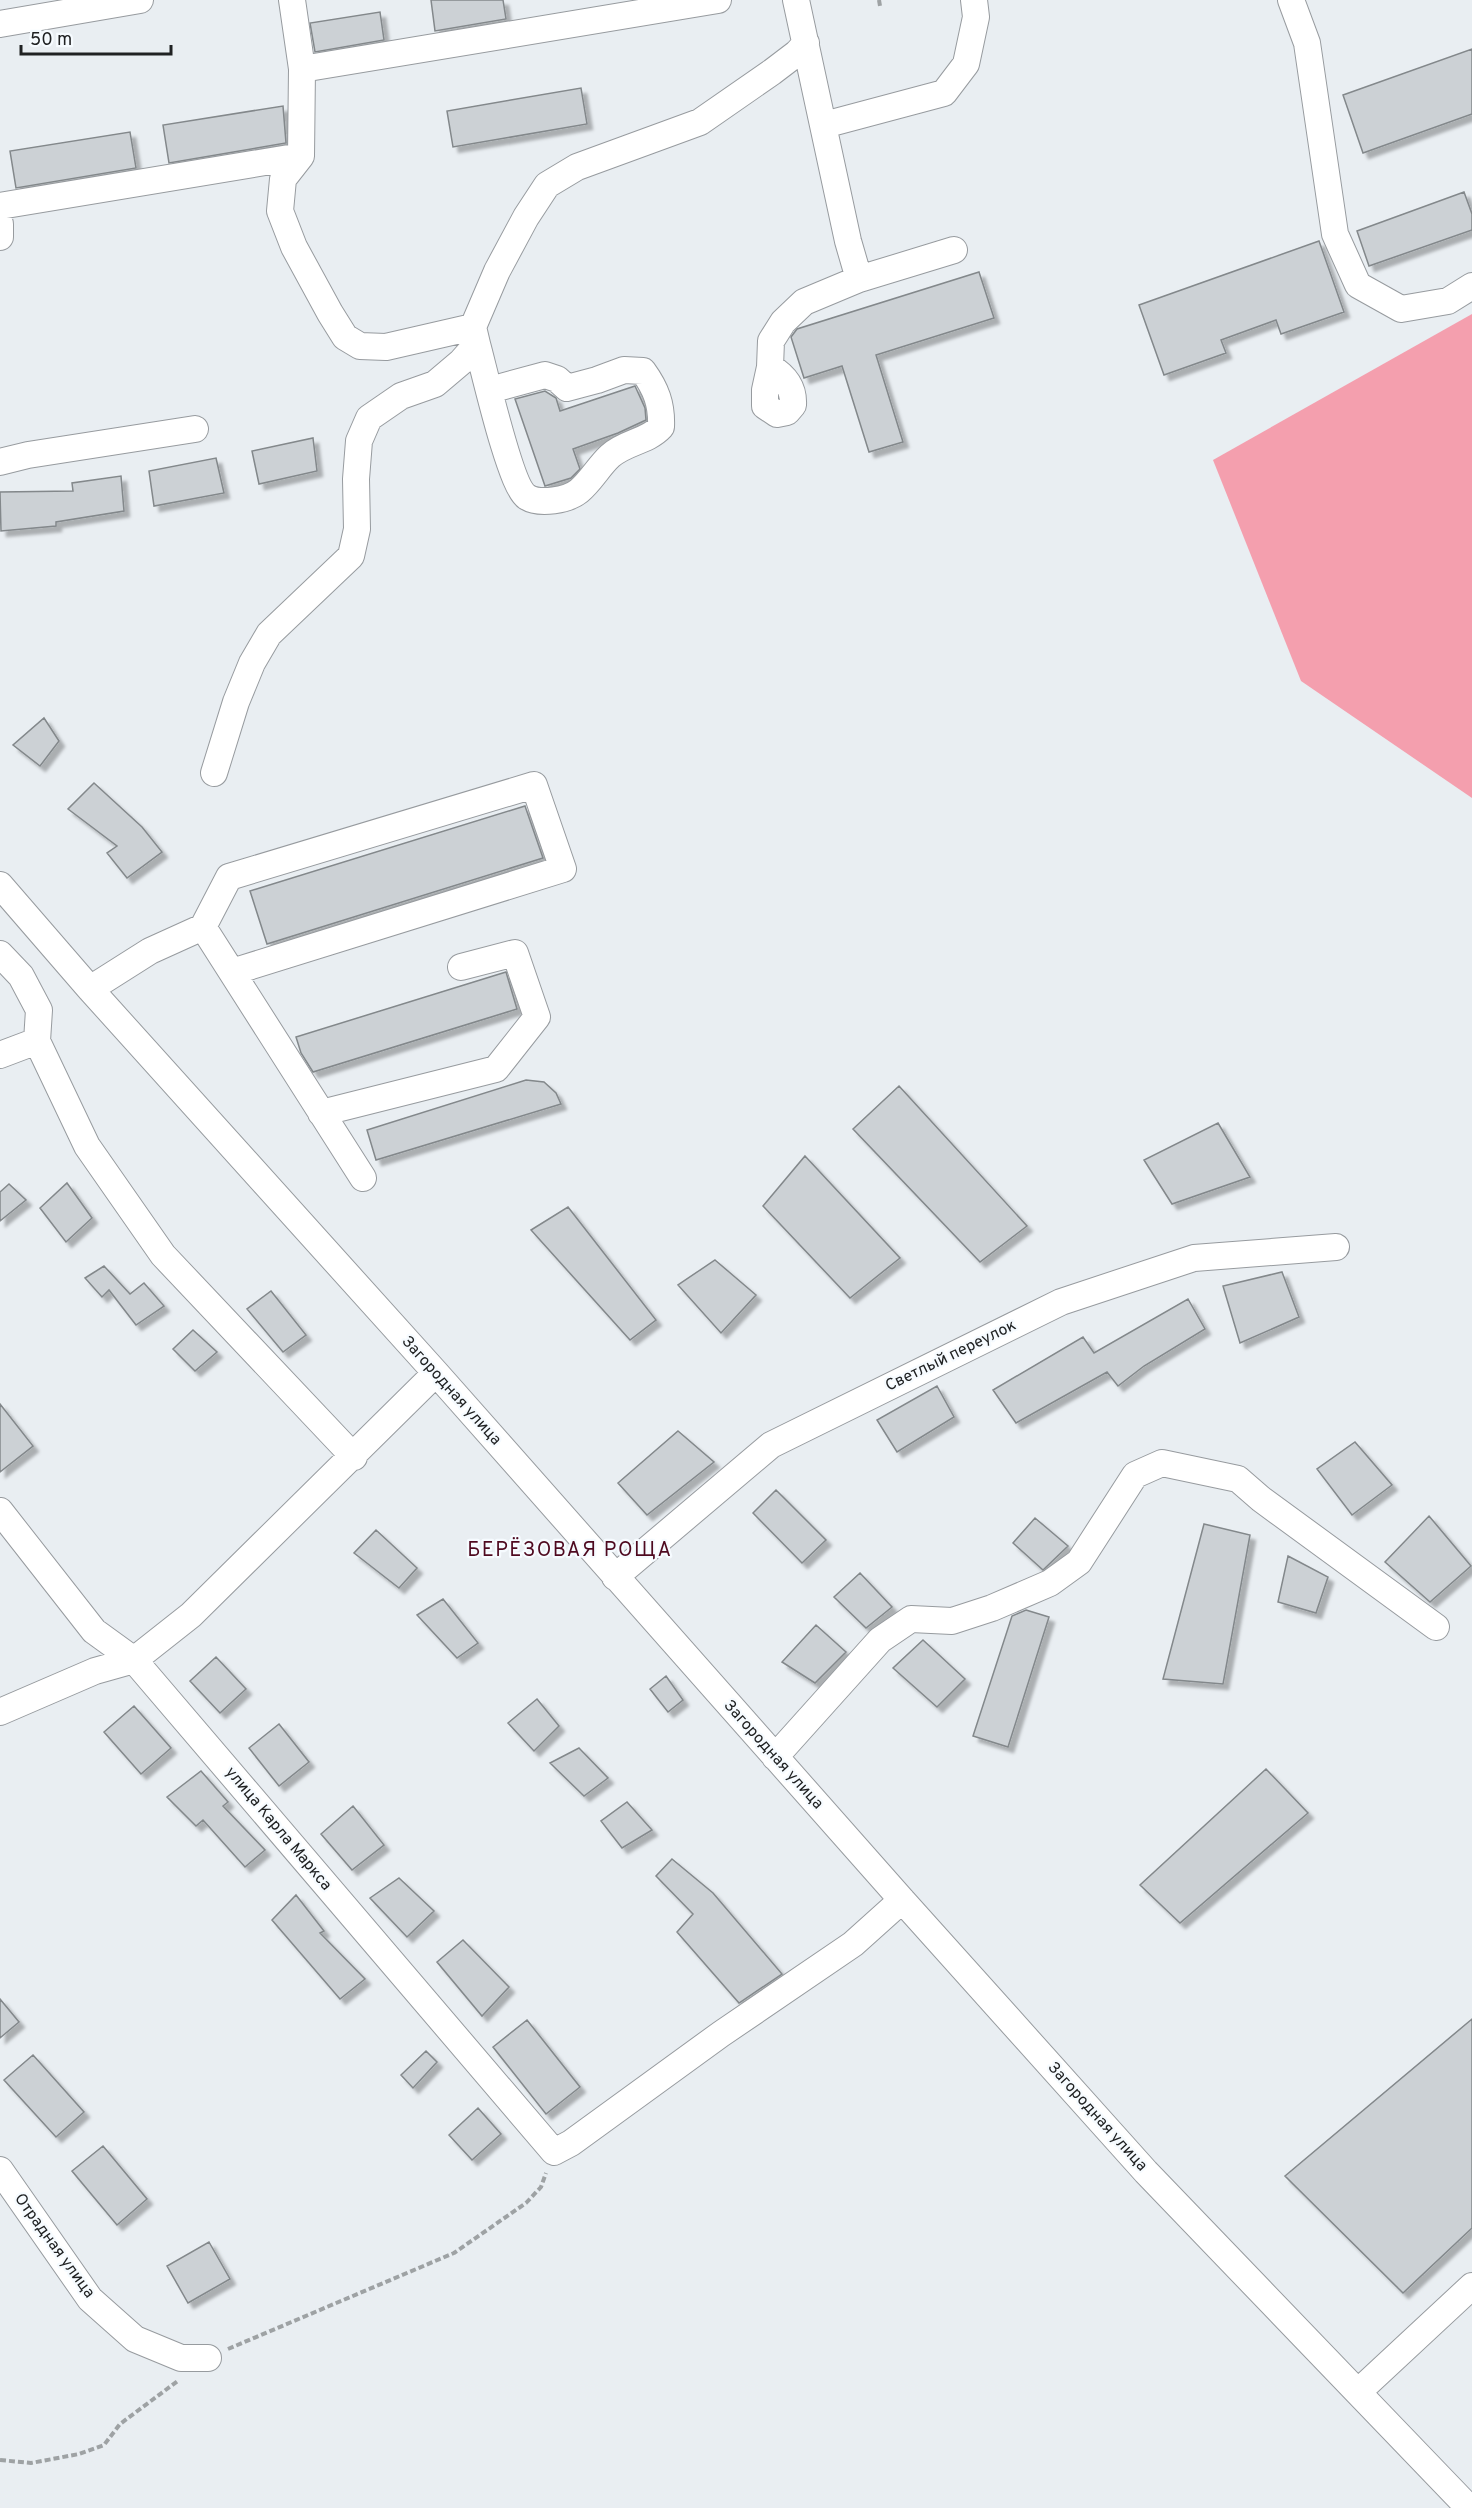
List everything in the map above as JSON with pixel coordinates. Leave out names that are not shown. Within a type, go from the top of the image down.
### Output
[{"type":"street","points":[[0,24],[140,0]]},
{"type":"street","points":[[292,0],[302,69],[301,156],[283,179],[280,211],[294,247],[330,313],[345,337],[360,346],[386,347],[475,335]]},
{"type":"street","points":[[302,69],[718,0]]},
{"type":"street","points":[[796,0],[848,241],[859,279]]},
{"type":"street","points":[[824,125],[944,93],[966,64],[976,17],[974,0]]},
{"type":"street","points":[[1291,0],[1307,43],[1335,234],[1358,285],[1401,309],[1448,301],[1472,286]]},
{"type":"street","points":[[214,773],[236,702],[252,663],[269,634],[351,556],[357,529],[356,479],[359,441],[369,418],[402,396],[435,384],[475,335],[497,271],[526,217],[547,185],[577,166],[700,122],[772,72],[806,43]]},
{"type":"street","points":[[0,206],[301,156]]},
{"type":"street","points":[[0,224],[0,237]]},
{"type":"street","points":[[770,367],[771,341],[783,322],[804,302],[859,279],[954,250]]},
{"type":"street","points":[[475,335],[490,390],[515,481],[526,497],[548,502],[578,492],[612,454],[653,436],[661,427],[662,411],[655,389],[643,371],[624,370],[567,388],[557,379],[545,375],[490,390]]},
{"type":"street","points":[[0,462],[28,455],[195,429]]},
{"type":"street","points":[[90,989],[150,951],[203,927],[230,877],[534,785],[563,869],[232,972]]},
{"type":"street","name":"Загородная улица","points":[[0,885],[90,989],[436,1373],[1146,2172],[1358,2392],[1467,2499]]},
{"type":"street","points":[[203,927],[363,1178]]},
{"type":"street","points":[[321,1113],[496,1069],[537,1017],[515,953],[461,967]]},
{"type":"street","points":[[0,954],[10,973],[39,1010],[37,1041],[87,1146],[163,1255],[354,1457]]},
{"type":"street","points":[[0,1055],[37,1041]]},
{"type":"street","name":"Светлый переулок","points":[[615,1577],[771,1445],[1061,1302],[1194,1258],[1336,1247]]},
{"type":"street","points":[[0,1712],[95,1671],[134,1660],[191,1615],[354,1457],[436,1373]]},
{"type":"street","points":[[775,1757],[880,1640],[911,1619],[952,1621],[992,1608],[1050,1583],[1079,1562],[1135,1475],[1162,1463],[1238,1479],[1261,1499],[1436,1627]]},
{"type":"street","name":"улица Карла Маркса","points":[[0,1510],[94,1631],[134,1660],[554,2152]]},
{"type":"street","points":[[554,2152],[571,2143],[721,2034],[853,1944],[902,1900]]},
{"type":"street","name":"Отрадная улица","points":[[0,2170],[97,2306],[135,2339],[181,2358],[208,2358]]},
{"type":"street","points":[[1358,2392],[1472,2286]]},
{"type":"path","points":[[879,0],[880,6]]},
{"type":"path","points":[[208,2358],[454,2253],[526,2203],[541,2187],[554,2152]]},
{"type":"path","points":[[0,2460],[32,2463],[79,2454],[104,2445],[120,2424],[181,2378]]},
{"type":"shaded area","points":[[1472,314],[1472,798],[1301,681],[1213,460]]},
{"type":"building","points":[[431,0],[503,0],[506,19],[435,31]]},
{"type":"building","points":[[380,12],[384,40],[315,52],[310,23]]},
{"type":"building","points":[[1472,49],[1472,114],[1363,153],[1343,95]]},
{"type":"building","points":[[581,88],[587,124],[453,147],[447,111]]},
{"type":"building","points":[[283,106],[286,143],[169,163],[163,125]]},
{"type":"building","points":[[130,132],[136,168],[16,188],[10,151]]},
{"type":"building","points":[[1464,192],[1472,214],[1472,230],[1369,266],[1357,231]]},
{"type":"building","points":[[1319,241],[1344,312],[1281,334],[1276,320],[1221,340],[1226,353],[1164,375],[1139,305]]},
{"type":"building","points":[[979,272],[994,318],[876,355],[903,442],[869,452],[842,366],[804,378],[791,337],[797,329]]},
{"type":"building","points":[[635,386],[645,408],[646,420],[573,449],[580,469],[571,478],[545,486],[515,399],[545,391],[556,398],[560,411]]},
{"type":"building","points":[[313,438],[317,471],[259,484],[252,451]]},
{"type":"building","points":[[216,458],[224,493],[154,506],[149,471]]},
{"type":"building","points":[[121,476],[124,511],[56,522],[56,526],[1,531],[0,492],[73,491],[72,483]]},
{"type":"building","points":[[44,718],[59,741],[40,766],[13,745]]},
{"type":"building","points":[[94,783],[142,827],[162,852],[127,878],[107,853],[117,846],[68,809]]},
{"type":"building","points":[[525,806],[543,858],[267,944],[250,891]]},
{"type":"building","points":[[506,972],[517,1009],[313,1072],[301,1053],[296,1037]]},
{"type":"building","points":[[526,1080],[544,1082],[556,1093],[561,1104],[376,1160],[367,1130]]},
{"type":"building","points":[[899,1086],[1027,1226],[980,1262],[853,1129]]},
{"type":"building","points":[[1218,1123],[1250,1177],[1172,1204],[1144,1160]]},
{"type":"building","points":[[805,1156],[900,1258],[850,1298],[763,1206]]},
{"type":"building","points":[[67,1183],[92,1218],[66,1242],[40,1208]]},
{"type":"building","points":[[9,1184],[26,1200],[0,1221],[0,1192]]},
{"type":"building","points":[[568,1207],[656,1320],[630,1340],[531,1230]]},
{"type":"building","points":[[715,1260],[756,1295],[721,1333],[678,1285]]},
{"type":"building","points":[[104,1266],[130,1294],[144,1283],[164,1306],[136,1325],[109,1290],[102,1297],[85,1278]]},
{"type":"building","points":[[1282,1272],[1299,1317],[1240,1343],[1223,1286]]},
{"type":"building","points":[[271,1291],[306,1335],[283,1352],[247,1309]]},
{"type":"building","points":[[1188,1299],[1205,1329],[1144,1366],[1118,1386],[1107,1372],[1016,1423],[993,1390],[1083,1337],[1094,1353]]},
{"type":"building","points":[[193,1330],[217,1352],[195,1371],[173,1349]]},
{"type":"building","points":[[937,1386],[954,1417],[897,1452],[877,1420]]},
{"type":"building","points":[[0,1404],[33,1446],[0,1472]]},
{"type":"building","points":[[678,1431],[714,1462],[647,1515],[618,1483]]},
{"type":"building","points":[[1355,1442],[1392,1485],[1352,1515],[1317,1469]]},
{"type":"building","points":[[776,1490],[826,1540],[802,1563],[753,1513]]},
{"type":"building","points":[[1429,1516],[1471,1566],[1430,1602],[1385,1562]]},
{"type":"building","points":[[1035,1518],[1068,1546],[1043,1570],[1013,1543]]},
{"type":"building","points":[[1204,1524],[1250,1535],[1223,1684],[1163,1679]]},
{"type":"building","points":[[376,1530],[417,1568],[399,1588],[354,1553]]},
{"type":"building","points":[[1288,1556],[1328,1577],[1316,1613],[1278,1602]]},
{"type":"building","points":[[860,1573],[892,1607],[866,1628],[834,1597]]},
{"type":"building","points":[[443,1599],[478,1643],[457,1658],[417,1615]]},
{"type":"building","points":[[1026,1610],[1049,1617],[1008,1747],[973,1736],[1012,1616]]},
{"type":"building","points":[[816,1625],[846,1652],[815,1683],[782,1662]]},
{"type":"building","points":[[923,1640],[965,1679],[937,1707],[893,1668]]},
{"type":"building","points":[[216,1657],[246,1689],[220,1713],[190,1681]]},
{"type":"building","points":[[666,1676],[683,1700],[668,1712],[650,1689]]},
{"type":"building","points":[[537,1699],[559,1726],[534,1751],[508,1723]]},
{"type":"building","points":[[134,1706],[171,1748],[141,1774],[104,1732]]},
{"type":"building","points":[[279,1724],[309,1762],[279,1786],[249,1748]]},
{"type":"building","points":[[579,1748],[608,1778],[584,1796],[550,1763]]},
{"type":"building","points":[[1266,1769],[1308,1813],[1180,1923],[1140,1885]]},
{"type":"building","points":[[201,1771],[228,1802],[223,1806],[265,1850],[245,1867],[203,1820],[196,1826],[167,1797]]},
{"type":"building","points":[[627,1802],[652,1830],[622,1848],[601,1821]]},
{"type":"building","points":[[353,1806],[384,1845],[352,1870],[321,1834]]},
{"type":"building","points":[[672,1859],[713,1893],[782,1974],[739,2003],[677,1932],[693,1914],[656,1876]]},
{"type":"building","points":[[399,1878],[434,1911],[407,1937],[370,1898]]},
{"type":"building","points":[[296,1895],[324,1931],[320,1933],[365,1979],[340,1999],[272,1920]]},
{"type":"building","points":[[463,1940],[509,1987],[482,2016],[437,1962]]},
{"type":"building","points":[[0,1999],[19,2022],[0,2038]]},
{"type":"building","points":[[1472,2019],[1472,2228],[1403,2293],[1285,2176]]},
{"type":"building","points":[[527,2020],[580,2087],[546,2114],[493,2047]]},
{"type":"building","points":[[426,2051],[437,2062],[413,2088],[401,2075]]},
{"type":"building","points":[[33,2055],[84,2112],[56,2137],[4,2080]]},
{"type":"building","points":[[478,2108],[501,2134],[472,2160],[449,2135]]},
{"type":"building","points":[[103,2146],[147,2199],[117,2225],[72,2171]]},
{"type":"building","points":[[209,2242],[230,2279],[188,2303],[167,2266]]},
{"type":"district","name":"БЕРЁЗОВАЯ РОЩА","points":[[570,1551]]}]
